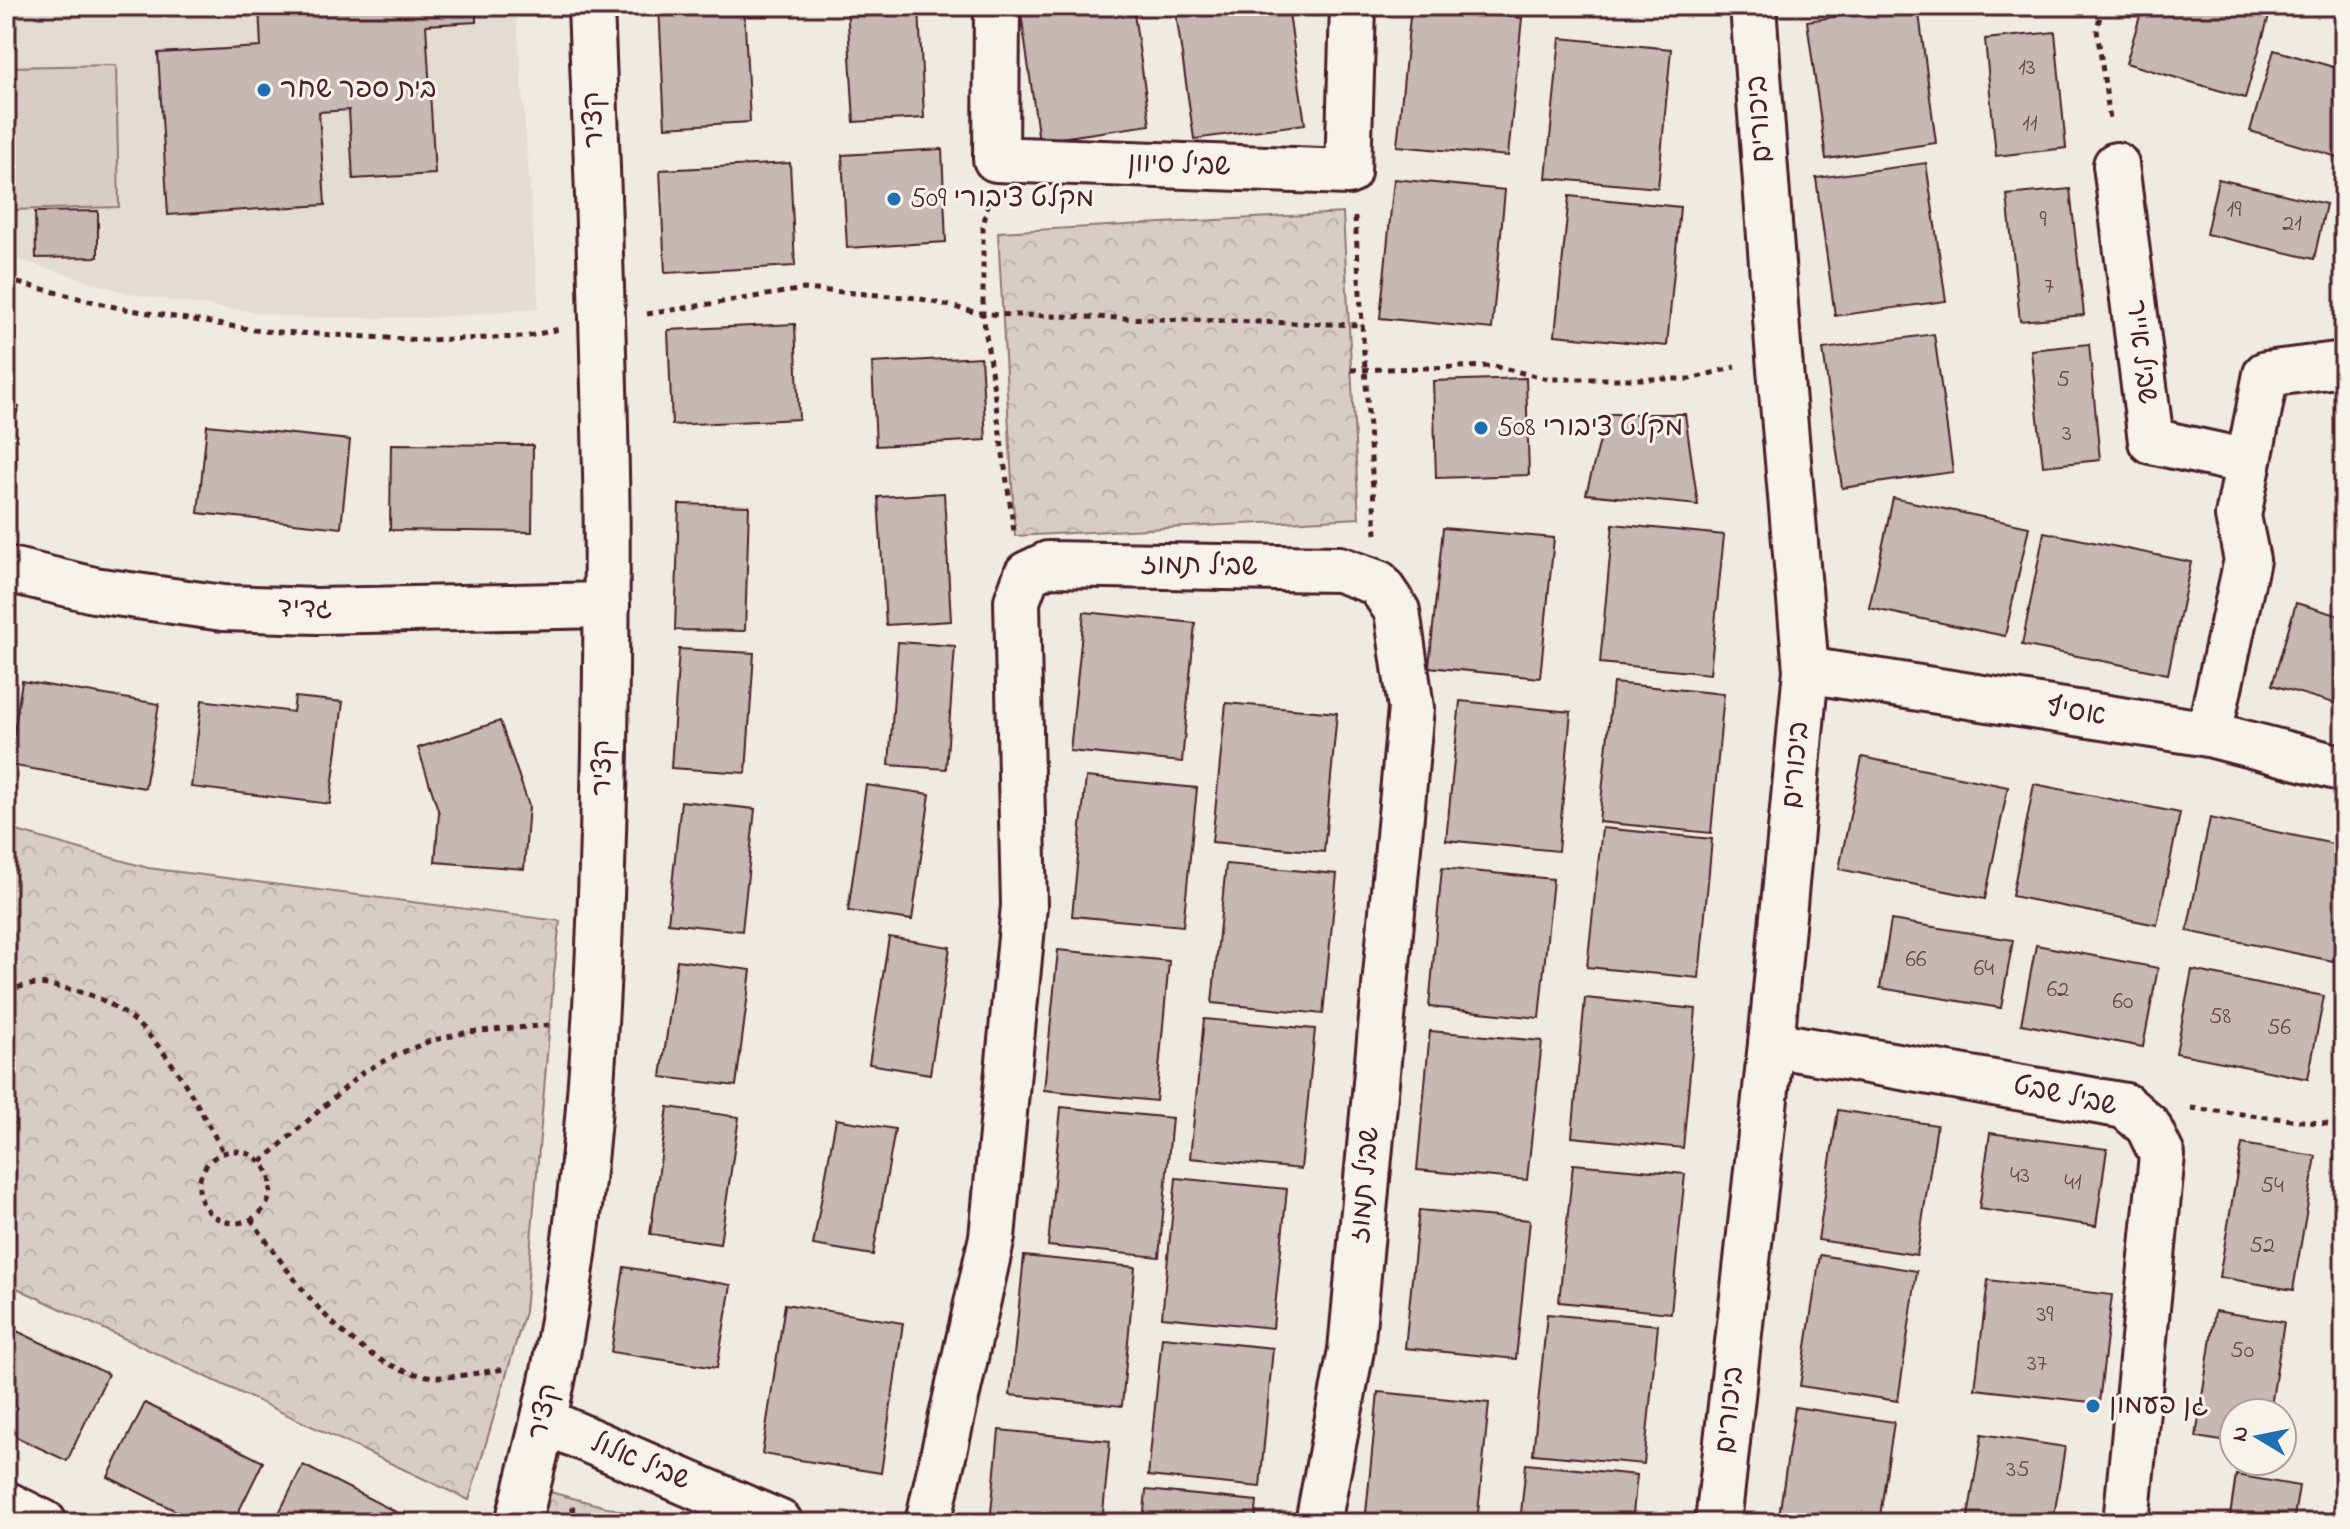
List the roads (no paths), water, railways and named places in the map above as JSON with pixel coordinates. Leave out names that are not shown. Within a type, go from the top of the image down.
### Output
[{"type":"street","name":"קציר","points":[[518,1523],[556,1363],[580,1201],[596,1020],[604,810],[607,605],[602,321],[591,6]]},
{"type":"street","name":"שביל סיוון","points":[[997,6],[996,159],[1348,172],[1353,6]]},
{"type":"street","name":"ביכורים","points":[[1718,1523],[1771,1044],[1806,670],[1753,6]]},
{"type":"street","name":"שביל אייר","points":[[2116,165],[2151,441],[2248,462]]},
{"type":"street","points":[[2209,734],[2247,560],[2238,516],[2266,374],[2344,364]]},
{"type":"street","name":"שביל תמוז","points":[[928,1523],[992,1237],[1024,906],[1017,601],[1027,574],[1048,564],[1339,569],[1378,583],[1397,611],[1411,708],[1351,1350],[1318,1523]]},
{"type":"street","name":"גדיד","points":[[6,569],[94,590],[223,608],[317,611],[607,605]]},
{"type":"street","name":"אסיף","points":[[1806,670],[2209,734],[2344,769]]},
{"type":"street","name":"שביל שבט","points":[[1771,1044],[2125,1106],[2148,1126],[2162,1155],[2126,1523]]},
{"type":"street","name":"שביל אלול","points":[[544,1421],[780,1523]]},
{"type":"street","points":[[6,1504],[44,1523]]},
{"type":"place","name":"בית ספר שחר","points":[[264,90]]},
{"type":"place","name":"מקלט ציבורי 509","points":[[894,199]]},
{"type":"place","name":"מקלט ציבורי 508","points":[[1481,428]]},
{"type":"place","name":"גן פעמון","points":[[2093,1406]]}]
